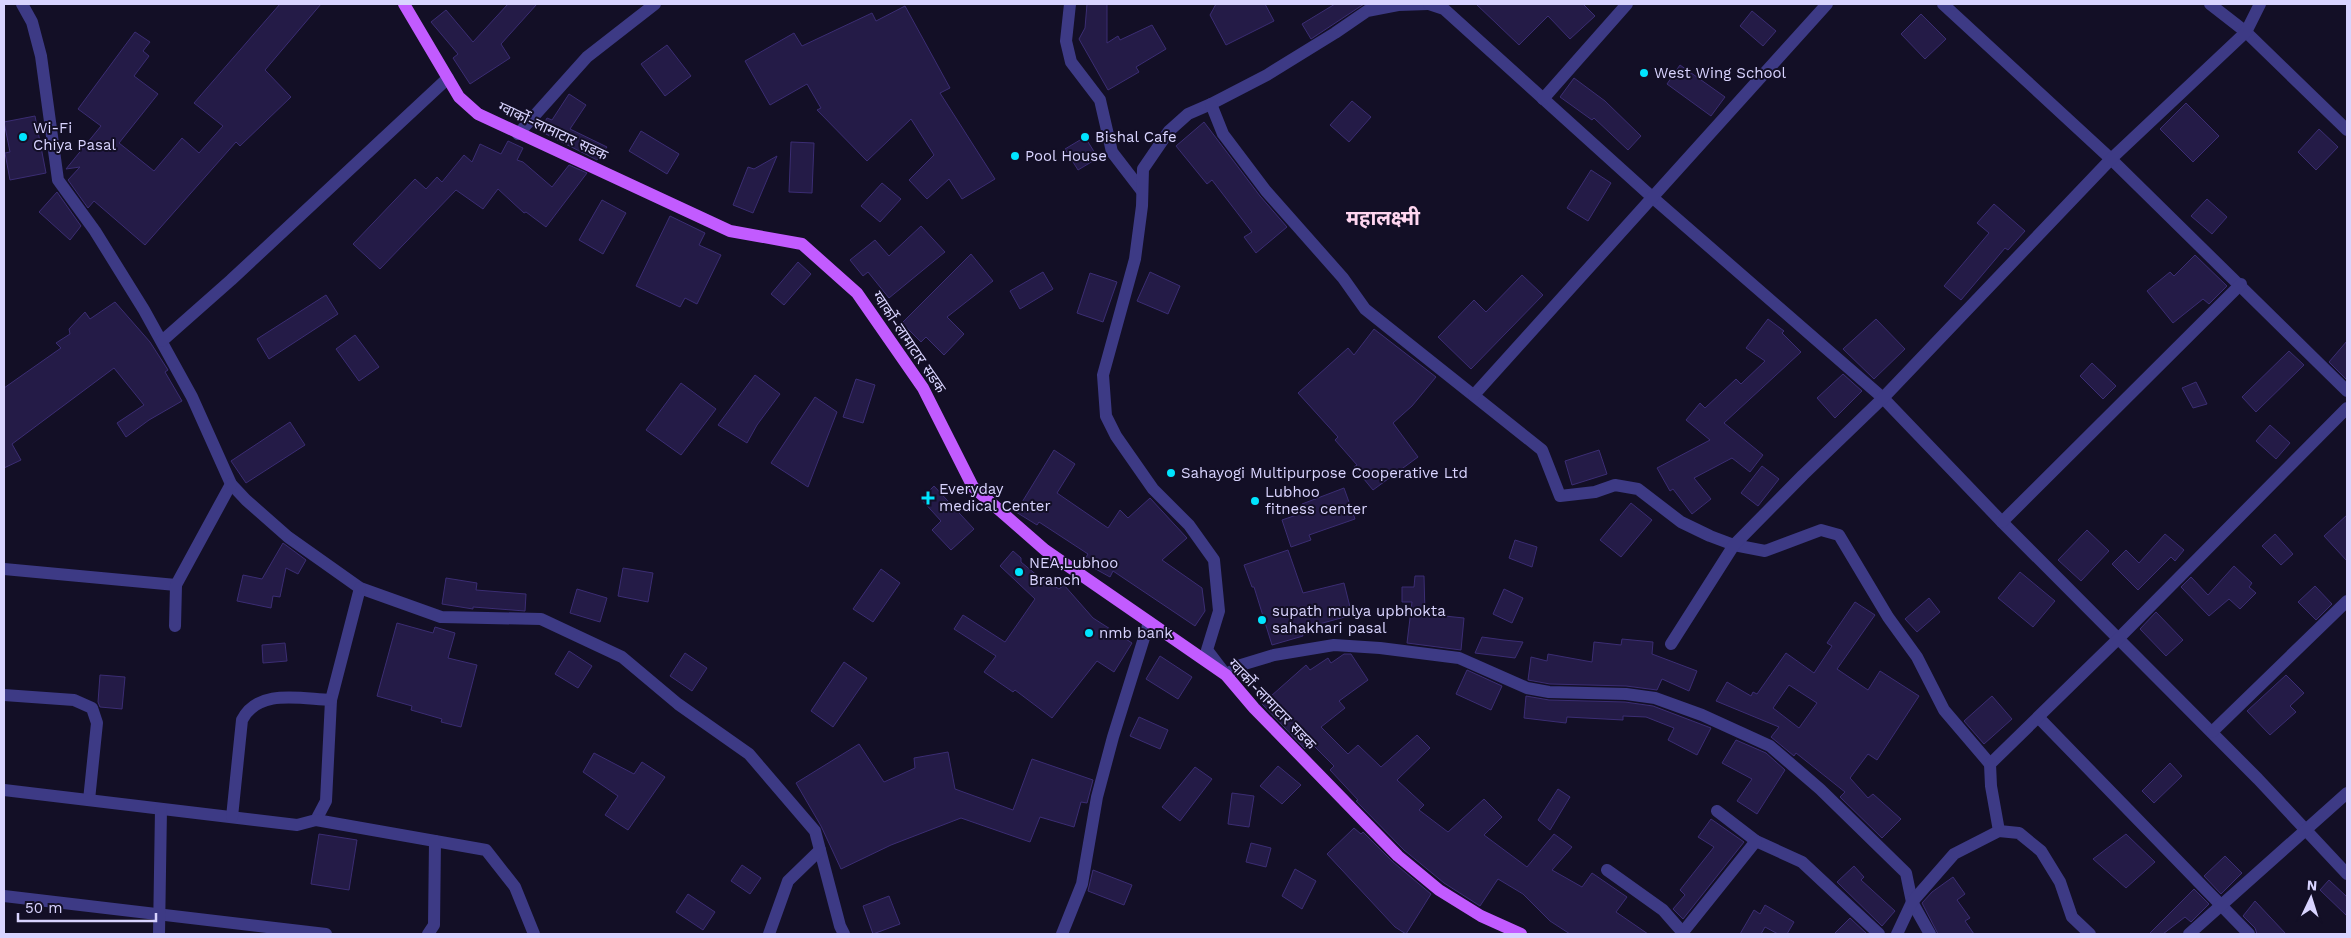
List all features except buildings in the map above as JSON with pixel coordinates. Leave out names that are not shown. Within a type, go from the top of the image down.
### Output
[{"type":"main road","name":"ग्वार्को-लामाटार सडक","points":[[404,4],[460,98],[478,114],[730,231],[802,244],[857,293],[924,388],[973,487],[1045,550],[1226,675],[1254,708],[1398,856],[1439,890],[1481,916],[1521,934]]},
{"type":"street","points":[[22,4],[32,22],[41,56],[58,180],[95,231],[162,341],[192,397],[231,484],[246,500],[288,537],[360,588],[441,618],[541,619],[622,657],[678,704],[749,754],[815,831],[840,926],[844,934]]},
{"type":"street","points":[[518,134],[587,57],[655,4]]},
{"type":"street","points":[[1070,4],[1066,41],[1071,62],[1100,100],[1112,152],[1142,191]]},
{"type":"street","points":[[1930,934],[1912,902],[1906,872],[1820,789],[1770,746],[1702,715],[1655,698],[1618,693],[1550,692],[1527,688],[1459,658],[1362,647],[1334,645],[1274,655],[1241,666],[1226,675],[1207,650],[1219,611],[1214,560],[1189,525],[1152,488],[1116,436],[1106,416],[1102,375],[1135,259],[1143,169],[1169,131],[1188,114],[1211,104],[1274,70],[1335,33],[1365,7],[1430,4],[1444,9],[1652,197],[1883,398],[2002,522],[2212,732],[2347,874]]},
{"type":"street","points":[[1543,99],[1627,4]]},
{"type":"street","points":[[1474,395],[1827,4]]},
{"type":"street","points":[[1943,4],[2111,159],[2241,284],[2347,391]]},
{"type":"street","points":[[2210,4],[2246,32],[2347,130]]},
{"type":"street","points":[[1670,644],[1734,545],[1883,398],[2111,159],[2246,32],[2260,4]]},
{"type":"street","points":[[162,341],[231,280],[448,78]]},
{"type":"street","points":[[1211,104],[1223,134],[1266,191],[1343,278],[1365,310],[1542,450],[1560,496],[1595,492],[1615,485],[1638,489],[1681,522],[1734,545],[1765,551],[1821,530],[1840,535],[1888,617],[1917,656],[1944,710],[1990,764],[1990,786],[1999,831]]},
{"type":"street","points":[[2002,522],[2241,284]]},
{"type":"street","points":[[1990,764],[2118,639],[2347,408]]},
{"type":"street","points":[[175,626],[176,586],[231,484]]},
{"type":"street","points":[[4,569],[176,586]]},
{"type":"street","points":[[316,820],[326,801],[331,700],[360,588]]},
{"type":"street","points":[[2212,732],[2347,601]]},
{"type":"street","points":[[1062,934],[1082,884],[1098,797],[1113,736],[1149,622]]},
{"type":"street","points":[[4,695],[74,700],[92,708],[97,724],[90,800]]},
{"type":"street","points":[[232,817],[242,720],[247,710],[256,702],[268,698],[331,700]]},
{"type":"street","points":[[2038,718],[2249,934]]},
{"type":"street","points":[[4,790],[297,825],[316,820],[486,850],[515,887],[534,934]]},
{"type":"street","points":[[2189,934],[2307,831],[2347,793]]},
{"type":"street","points":[[159,934],[161,809]]},
{"type":"street","points":[[1717,811],[1756,841],[1802,862],[1879,934]]},
{"type":"street","points":[[1897,934],[1912,902],[1954,854],[1999,831],[2019,832],[2041,852],[2060,882],[2072,917],[2090,934]]},
{"type":"street","points":[[428,934],[434,925],[435,841]]},
{"type":"street","points":[[1607,870],[1663,910],[1684,933],[1756,841]]},
{"type":"street","points":[[769,934],[788,881],[820,850]]},
{"type":"street","points":[[4,896],[326,934]]},
{"type":"place","name":"West Wing School","points":[[1644,73]]},
{"type":"place","name":"Wi-Fi Chiya Pasal","points":[[23,137]]},
{"type":"place","name":"Bishal Cafe","points":[[1085,137]]},
{"type":"place","name":"Pool House","points":[[1015,156]]},
{"type":"place","name":"Sahayogi Multipurpose Cooperative Ltd","points":[[1171,473]]},
{"type":"place","name":"Everyday medical Center","points":[[928,498]]},
{"type":"place","name":"Lubhoo fitness center","points":[[1255,501]]},
{"type":"place","name":"NEA,Lubhoo Branch","points":[[1019,572]]},
{"type":"place","name":"supath mulya upbhokta sahakhari pasal","points":[[1262,620]]},
{"type":"place","name":"nmb bank","points":[[1089,633]]},
{"type":"district","name":"महालक्ष्मी","points":[[1383,218]]}]
